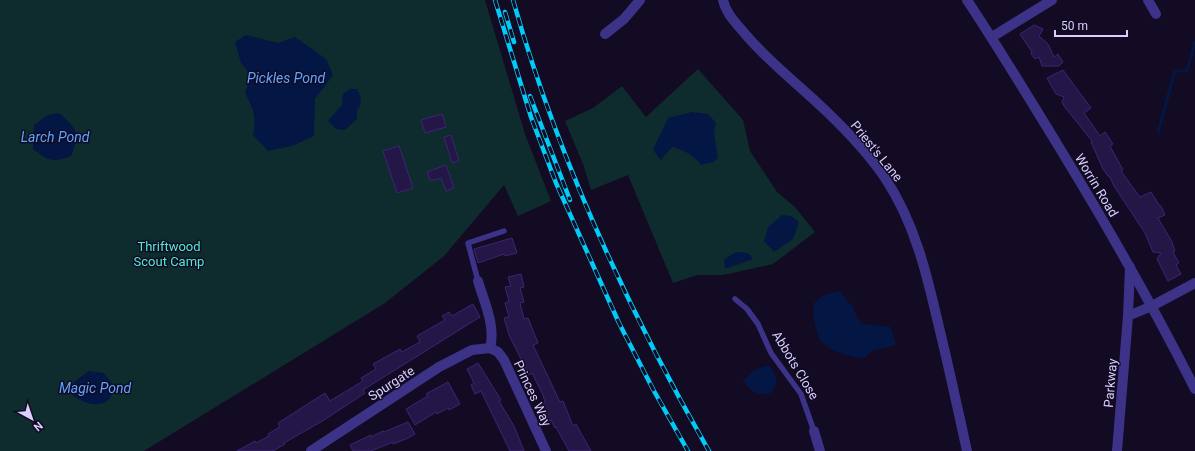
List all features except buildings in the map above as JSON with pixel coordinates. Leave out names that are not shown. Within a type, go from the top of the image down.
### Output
[{"type":"street","points":[[606,34],[624,19],[640,0]]},
{"type":"street","name":"Priest's Lane","points":[[723,0],[724,6],[733,20],[762,54],[825,110],[850,136],[884,176],[896,195],[914,234],[921,256],[949,365],[967,451]]},
{"type":"street","name":"Worrin Road","points":[[967,0],[992,37],[1130,266],[1195,389]]},
{"type":"street","points":[[992,37],[1052,0]]},
{"type":"street","points":[[1148,0],[1156,14]]},
{"type":"street","name":"Parkway","points":[[1117,451],[1128,316],[1130,266]]},
{"type":"street","points":[[478,281],[492,330],[490,348]]},
{"type":"street","points":[[1128,316],[1152,306],[1195,283]]},
{"type":"street","name":"Spurgate","points":[[311,451],[444,364],[472,350],[490,348]]},
{"type":"street","name":"Princes Way","points":[[490,348],[498,352],[504,360],[546,451]]},
{"type":"street","name":"Abbots Close","points":[[814,432],[820,451]]},
{"type":"lane","points":[[478,281],[468,243],[504,231]]},
{"type":"lane","name":"Abbots Close","points":[[735,299],[746,309],[758,324],[771,353],[801,394],[814,432]]},
{"type":"green space","name":"Thriftwood Scout Camp","points":[[0,0],[485,0],[525,134],[551,201],[518,216],[504,185],[444,256],[385,303],[144,451],[0,451]]},
{"type":"green space","points":[[698,69],[743,120],[750,151],[777,192],[795,207],[815,232],[773,264],[723,275],[697,275],[673,283],[628,175],[591,190],[583,164],[565,121],[593,108],[622,86],[646,117]]},
{"type":"water","name":"Pickles Pond","points":[[246,35],[278,43],[295,37],[326,59],[333,75],[315,99],[314,136],[292,146],[268,151],[253,135],[255,123],[254,113],[245,93],[251,75],[241,63],[235,42]]},
{"type":"water","points":[[350,89],[357,89],[360,97],[361,103],[357,110],[357,119],[345,130],[336,129],[328,121],[342,105],[343,94]]},
{"type":"water","points":[[692,112],[708,114],[716,123],[714,133],[718,158],[713,162],[701,165],[688,153],[672,147],[661,160],[653,150],[668,118]]},
{"type":"water","name":"Larch Pond","points":[[59,113],[74,128],[76,132],[76,142],[71,156],[60,160],[51,160],[33,149],[34,125],[48,115]]},
{"type":"water","points":[[782,215],[791,216],[799,222],[793,239],[774,252],[764,241],[768,227]]},
{"type":"water","points":[[742,252],[749,254],[753,259],[725,269],[724,260],[734,253]]},
{"type":"water","points":[[839,291],[853,307],[857,318],[863,324],[891,327],[896,345],[871,351],[865,358],[860,358],[841,353],[823,344],[815,326],[813,312],[814,303],[824,295]]},
{"type":"water","points":[[769,365],[774,372],[776,379],[774,389],[771,393],[762,394],[748,388],[743,381],[756,369]]},
{"type":"water","name":"Magic Pond","points":[[89,371],[104,373],[114,386],[111,397],[105,402],[100,404],[88,403],[72,395],[68,391],[75,381]]},
{"type":"waterway","points":[[1158,132],[1175,71],[1187,71],[1195,42]]},
{"type":"railway","points":[[495,0],[531,117],[556,183],[619,323],[654,391],[688,451]]},
{"type":"railway","points":[[513,0],[551,117],[597,232],[650,343],[709,451]]},
{"type":"railway","points":[[505,12],[514,42]]},
{"type":"railway","points":[[530,96],[570,200]]}]
